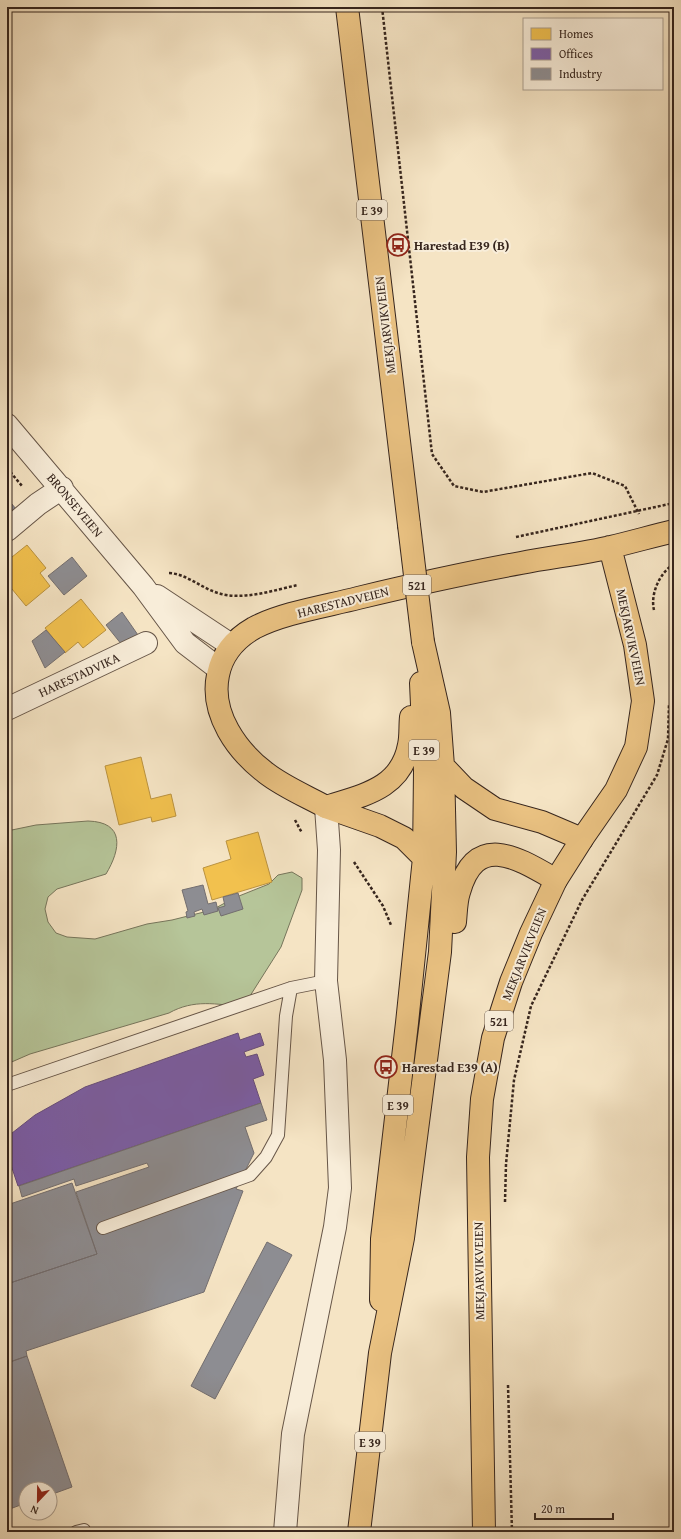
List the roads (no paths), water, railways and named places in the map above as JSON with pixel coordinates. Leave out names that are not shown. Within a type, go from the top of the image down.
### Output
[{"type":"main road","name":"MEKJARVIKVEIEN","points":[[347,7],[423,642],[438,713],[443,766],[435,855]]},
{"type":"main road","name":"HARESTADVEIEN","points":[[435,855],[380,826],[326,807],[267,774],[238,746],[221,714],[216,699],[216,684],[219,669],[231,646],[253,629],[275,619],[459,575],[610,547],[674,531]]},
{"type":"main road","name":"MEKJARVIKVEIEN","points":[[484,1532],[478,1164],[482,1099],[494,1038],[511,982],[531,933],[556,880],[616,790],[636,747],[644,701],[635,645],[610,547]]},
{"type":"main road","name":"MEKJARVIKVEIEN","points":[[423,642],[420,671],[425,771],[435,855]]},
{"type":"main road","name":"E 39","points":[[326,807],[375,791],[390,781],[404,765],[410,744],[411,717],[420,671]]},
{"type":"main road","name":"E 39","points":[[443,766],[464,788],[495,809],[542,822],[582,839]]},
{"type":"main road","name":"E 39","points":[[440,952],[455,922],[458,893],[465,875],[473,862],[483,856],[501,854],[534,867],[556,880]]},
{"type":"main road","name":"E 39","points":[[359,1532],[380,1353],[404,1238],[440,952],[435,855]]},
{"type":"main road","name":"E 39","points":[[380,1353],[382,1239],[408,1023],[435,855]]},
{"type":"street","name":"BRONSEVEIEN","points":[[7,424],[62,488],[142,586],[185,642],[219,669]]},
{"type":"street","points":[[7,530],[38,504],[62,488]]},
{"type":"street","name":"BRONSEVEIEN","points":[[142,586],[231,646]]},
{"type":"street","name":"HARESTADVIKA","points":[[8,703],[146,643]]},
{"type":"street","points":[[285,1532],[293,1434],[335,1227],[340,1188],[335,1060],[326,981],[328,850],[326,807]]},
{"type":"lane","points":[[7,1085],[291,988],[326,981]]},
{"type":"lane","points":[[103,1228],[250,1175],[266,1157],[278,1135],[286,1016],[291,988]]},
{"type":"place","name":"Harestad E39 (B)","points":[[398,245]]},
{"type":"place","name":"Harestad E39 (A)","points":[[386,1067]]}]
